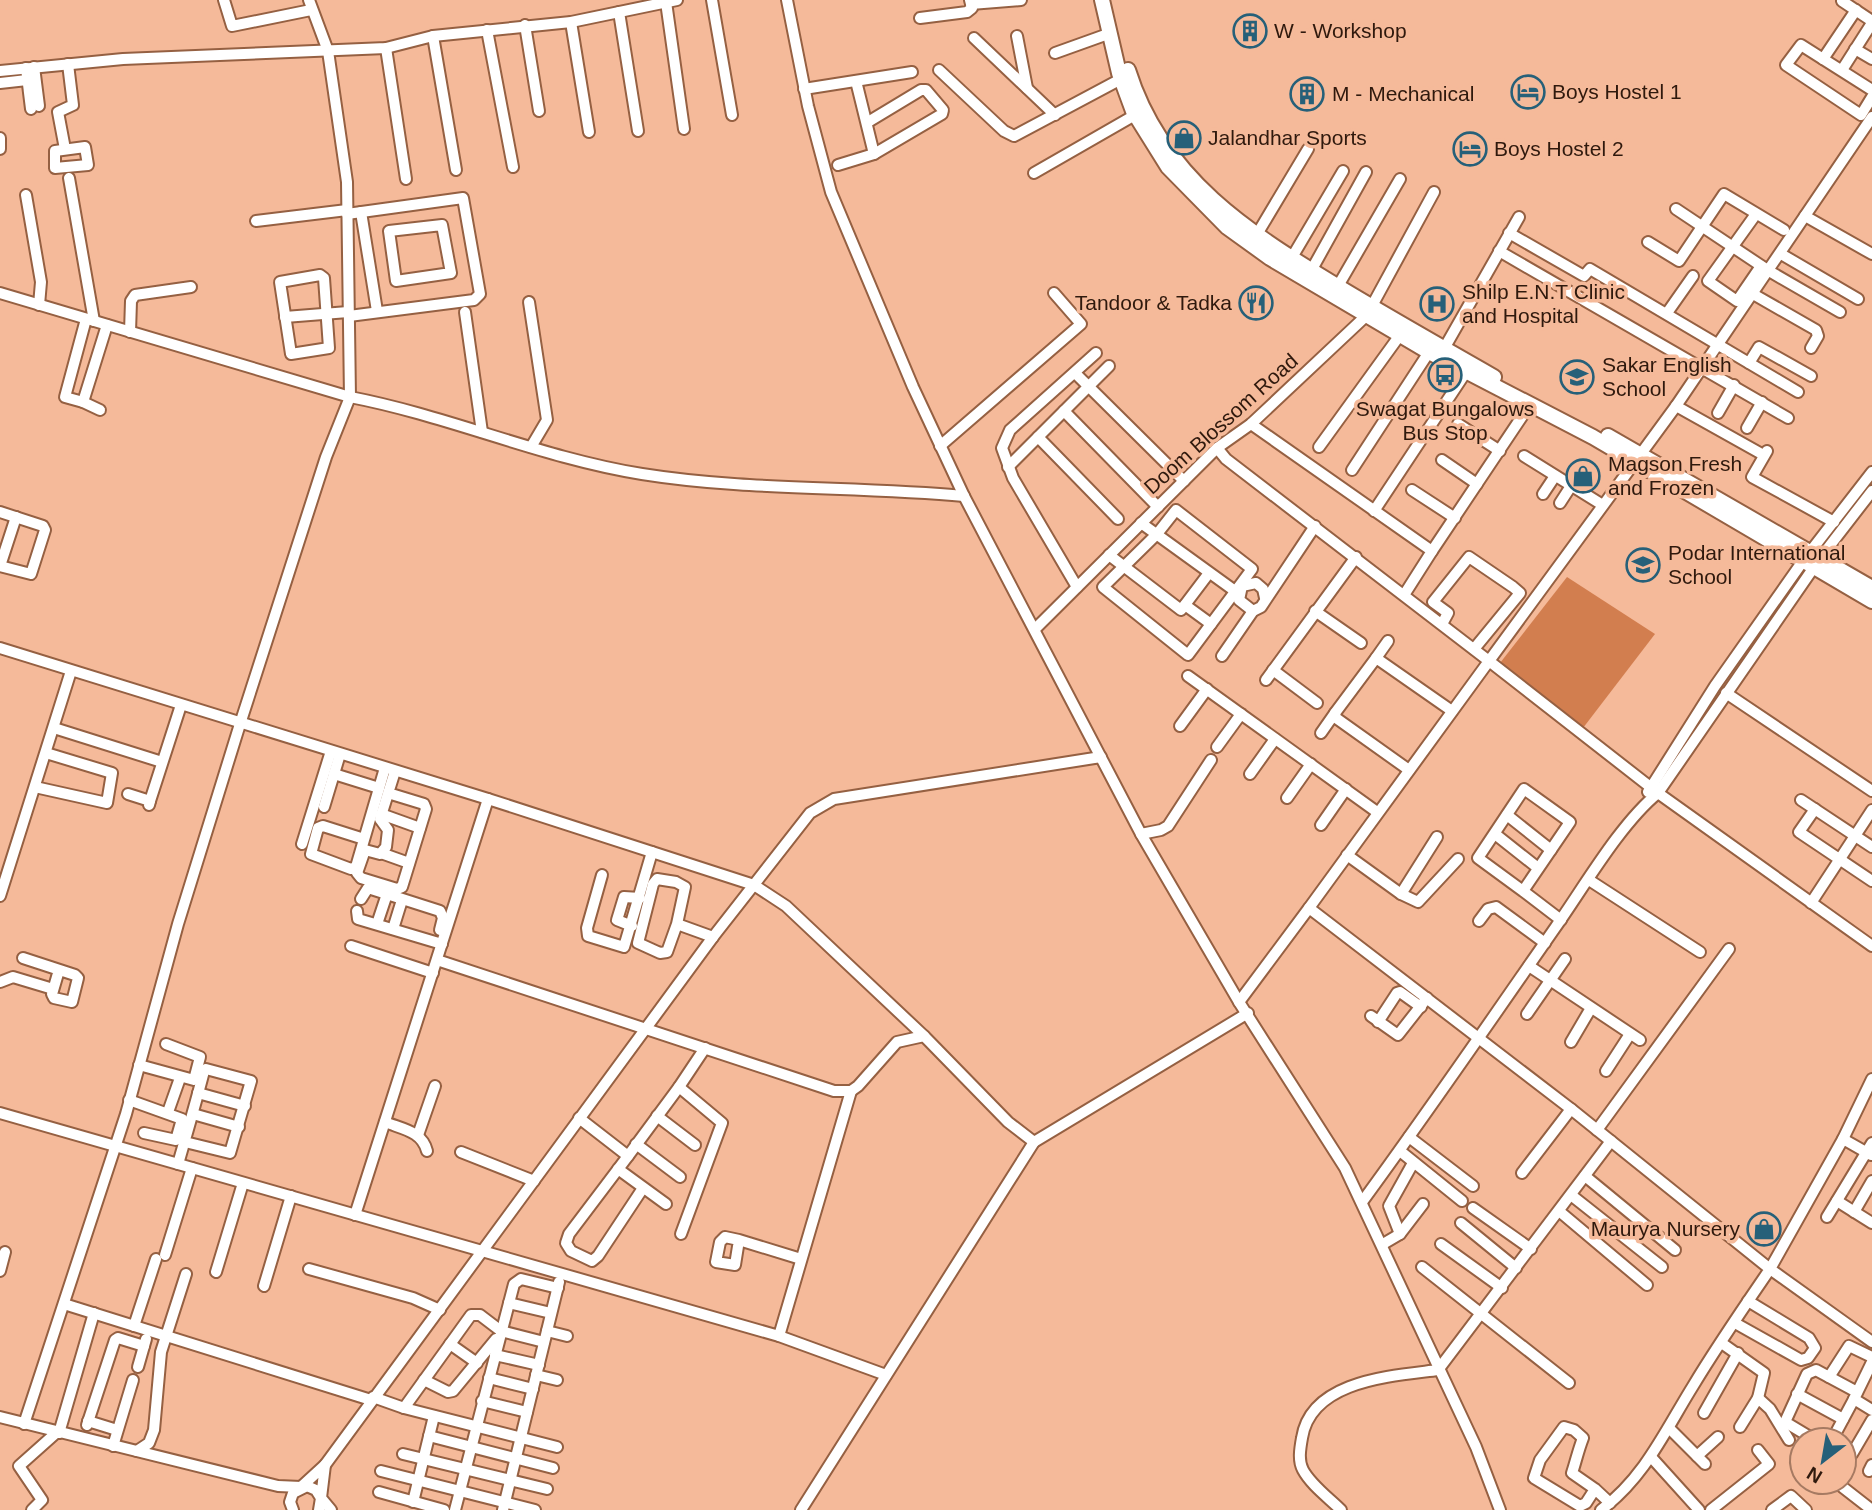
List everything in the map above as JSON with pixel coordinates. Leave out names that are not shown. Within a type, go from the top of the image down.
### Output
[{"type":"main road","points":[[1102,0],[1108,34],[1121,79],[1161,156],[1183,185],[1249,236],[1437,352],[1636,458],[1812,559],[1872,588]]},
{"type":"main road","points":[[1112,0],[1137,111]]},
{"type":"main road","points":[[1249,236],[1338,286],[1400,335],[1437,352],[1466,372],[1531,402]]},
{"type":"main road","points":[[1812,559],[1872,601]]},
{"type":"street","points":[[24,1424],[130,1100],[178,924],[240,724],[326,457],[350,397],[346,182],[328,51],[310,5],[232,26],[224,0]]},
{"type":"street","points":[[712,0],[732,116]]},
{"type":"street","points":[[787,0],[804,89],[831,192],[940,446],[1141,834],[1239,1002],[1345,1168],[1383,1244],[1400,1291],[1476,1447],[1500,1510]]},
{"type":"street","points":[[920,18],[967,12],[972,8],[970,2],[1021,0]]},
{"type":"street","points":[[0,83],[29,72],[68,64],[123,59],[386,48],[433,36],[571,22],[671,1],[684,129]]},
{"type":"street","points":[[1842,1],[1872,22],[1842,71]]},
{"type":"street","points":[[1823,59],[1856,10]]},
{"type":"street","points":[[619,12],[638,131]]},
{"type":"street","points":[[571,22],[589,132]]},
{"type":"street","points":[[525,25],[539,111]]},
{"type":"street","points":[[487,30],[513,167]]},
{"type":"street","points":[[1055,53],[1108,34]]},
{"type":"street","points":[[433,36],[456,170]]},
{"type":"street","points":[[1017,36],[1027,88]]},
{"type":"street","points":[[974,38],[1055,115]]},
{"type":"street","points":[[1872,90],[1801,45],[1786,65],[1861,114],[1872,97]]},
{"type":"street","points":[[386,48],[406,179]]},
{"type":"street","points":[[1855,49],[1872,59]]},
{"type":"street","points":[[65,149],[58,110],[72,108],[73,105],[68,64]]},
{"type":"street","points":[[939,70],[1010,135],[1019,135],[1121,79]]},
{"type":"street","points":[[0,71],[29,72]]},
{"type":"street","points":[[29,72],[35,107]]},
{"type":"street","points":[[804,89],[912,72]]},
{"type":"street","points":[[856,81],[874,154]]},
{"type":"street","points":[[838,165],[874,154],[942,114],[943,110],[926,90],[920,90],[868,122]]},
{"type":"street","points":[[1034,173],[1137,111]]},
{"type":"street","points":[[1756,214],[1708,281],[1737,300],[1781,254],[1805,216],[1868,132],[1872,117]]},
{"type":"street","points":[[0,138],[0,149]]},
{"type":"street","points":[[1249,236],[1308,149]]},
{"type":"street","points":[[1291,259],[1343,171]]},
{"type":"street","points":[[1311,271],[1366,172]]},
{"type":"street","points":[[69,178],[90,320],[64,394],[100,410]]},
{"type":"street","points":[[1338,286],[1400,179]]},
{"type":"street","name":"Doom Blossom Road","points":[[1036,628],[1217,448],[1251,424],[1369,311],[1434,192]]},
{"type":"street","points":[[1648,242],[1679,261],[1724,194],[1784,230]]},
{"type":"street","points":[[26,195],[41,282],[39,305]]},
{"type":"street","points":[[256,221],[361,212],[463,198],[480,286],[480,295],[474,300],[349,314],[285,317]]},
{"type":"street","points":[[1676,209],[1765,268],[1840,312]]},
{"type":"street","points":[[361,212],[377,311]]},
{"type":"street","points":[[1805,216],[1872,254]]},
{"type":"street","points":[[1352,470],[1437,352],[1519,217]]},
{"type":"street","points":[[442,225],[452,271],[446,275],[397,282],[391,258],[389,231],[442,225]]},
{"type":"street","points":[[1509,233],[1584,276],[1590,269],[1798,392]]},
{"type":"street","points":[[1499,251],[1704,366],[1787,418]]},
{"type":"street","points":[[1781,254],[1858,299]]},
{"type":"street","points":[[369,262],[391,258]]},
{"type":"street","points":[[1239,1002],[1676,406],[1753,294],[1765,268]]},
{"type":"street","points":[[320,275],[324,278],[327,313],[329,348],[293,354],[290,352],[281,281],[320,275]]},
{"type":"street","points":[[1667,313],[1693,276]]},
{"type":"street","points":[[130,332],[131,301],[135,295],[191,287]]},
{"type":"street","points":[[0,293],[350,397],[405,408],[531,447],[644,474],[771,487],[883,488],[964,496]]},
{"type":"street","points":[[940,446],[1081,324],[1054,293]]},
{"type":"street","points":[[1753,294],[1816,330],[1818,336],[1811,348]]},
{"type":"street","points":[[529,302],[547,420],[531,447]]},
{"type":"street","points":[[466,312],[482,432]]},
{"type":"street","points":[[83,402],[107,325]]},
{"type":"street","points":[[1319,447],[1400,335]]},
{"type":"street","points":[[1749,363],[1759,347],[1811,376]]},
{"type":"street","points":[[1077,587],[1008,467],[1002,448],[1010,430],[1096,353]]},
{"type":"street","points":[[1008,467],[1109,366]]},
{"type":"street","points":[[1374,511],[1466,372]]},
{"type":"street","points":[[1075,373],[1184,481]]},
{"type":"street","points":[[1718,413],[1734,385]]},
{"type":"street","points":[[1404,595],[1531,402]]},
{"type":"street","points":[[1747,428],[1762,402]]},
{"type":"street","points":[[1676,406],[1763,452],[1752,477],[1834,522]]},
{"type":"street","points":[[1064,411],[1158,507]]},
{"type":"street","points":[[1251,424],[1432,551]]},
{"type":"street","points":[[1458,424],[1500,451]]},
{"type":"street","points":[[1038,437],[1118,519]]},
{"type":"street","points":[[1217,448],[1226,459],[1654,790],[1872,946]]},
{"type":"street","points":[[1524,456],[1601,505]]},
{"type":"street","points":[[1442,460],[1477,484]]},
{"type":"street","points":[[1362,1202],[1480,1039],[1588,880],[1726,693],[1834,522],[1872,472]]},
{"type":"street","points":[[1543,494],[1555,476]]},
{"type":"street","points":[[1560,503],[1572,486]]},
{"type":"street","points":[[1412,490],[1455,518]]},
{"type":"street","points":[[1654,790],[1715,686],[1812,559],[1872,491]]},
{"type":"street","points":[[1860,507],[1872,513]]},
{"type":"street","points":[[1176,510],[1252,569],[1188,655],[1103,587],[1124,566],[1157,534],[1176,510]]},
{"type":"street","points":[[0,512],[16,517],[43,526],[45,530],[33,571],[27,574],[0,566],[16,517]]},
{"type":"street","points":[[1141,523],[1235,591]]},
{"type":"street","points":[[1222,656],[1253,611],[1261,607],[1315,526]]},
{"type":"street","points":[[1109,555],[1181,610],[1209,573]]},
{"type":"street","points":[[1266,680],[1356,557]]},
{"type":"street","points":[[1442,624],[1448,613],[1433,602],[1469,557],[1513,587],[1520,593],[1474,649]]},
{"type":"street","points":[[1253,611],[1239,600],[1242,586],[1256,583],[1263,589],[1265,598]]},
{"type":"street","points":[[1185,605],[1211,624]]},
{"type":"street","points":[[1315,611],[1361,643]]},
{"type":"street","points":[[1321,733],[1388,641]]},
{"type":"street","points":[[0,648],[488,799],[754,885],[786,906],[924,1036],[1008,1122],[1034,1142]]},
{"type":"street","points":[[1376,658],[1452,711]]},
{"type":"street","points":[[1273,670],[1317,703]]},
{"type":"street","points":[[0,896],[71,671]]},
{"type":"street","points":[[1188,676],[1377,812]]},
{"type":"street","points":[[1180,726],[1207,689]]},
{"type":"street","points":[[1726,693],[1871,789]]},
{"type":"street","points":[[128,794],[150,803],[180,705]]},
{"type":"street","points":[[1335,713],[1336,718],[1409,771]]},
{"type":"street","points":[[1217,747],[1241,714]]},
{"type":"street","points":[[54,728],[162,762]]},
{"type":"street","points":[[1250,774],[1275,738]]},
{"type":"street","points":[[35,787],[107,803],[112,773],[46,753]]},
{"type":"street","points":[[324,807],[334,774],[335,753]]},
{"type":"street","points":[[302,844],[335,753]]},
{"type":"street","points":[[291,1506],[293,1493],[325,1465],[646,1027],[810,813],[834,799],[1101,757]]},
{"type":"street","points":[[1141,834],[1168,826],[1211,760]]},
{"type":"street","points":[[1287,798],[1311,764]]},
{"type":"street","points":[[363,838],[323,826],[318,828],[311,854],[354,869],[390,769]]},
{"type":"street","points":[[334,774],[426,806],[409,863],[400,888],[361,878],[357,873],[363,852],[382,853],[409,863]]},
{"type":"street","points":[[1321,825],[1346,789]]},
{"type":"street","points":[[1523,891],[1570,822],[1524,789],[1478,858],[1561,920]]},
{"type":"street","points":[[382,853],[389,834],[380,819],[383,790]]},
{"type":"street","points":[[439,943],[488,799]]},
{"type":"street","points":[[1801,800],[1872,848]]},
{"type":"street","points":[[1815,808],[1799,832],[1872,881]]},
{"type":"street","points":[[1811,903],[1872,810]]},
{"type":"street","points":[[382,814],[420,828]]},
{"type":"street","points":[[1507,815],[1551,849]]},
{"type":"street","points":[[1494,834],[1538,868]]},
{"type":"street","points":[[1401,894],[1437,837]]},
{"type":"street","points":[[603,875],[587,928],[588,936],[624,947],[652,852]]},
{"type":"street","points":[[1348,855],[1401,894],[1418,901],[1458,859]]},
{"type":"street","points":[[657,879],[676,882],[685,887],[677,924],[667,952],[660,953],[638,943],[653,884],[657,879]]},
{"type":"street","points":[[1588,880],[1700,952]]},
{"type":"street","points":[[355,1214],[437,960],[443,918],[440,911],[369,888],[359,905],[358,919],[439,943]]},
{"type":"street","points":[[377,924],[387,894]]},
{"type":"street","points":[[393,929],[402,900]]},
{"type":"street","points":[[1479,921],[1488,909],[1496,907],[1545,943]]},
{"type":"street","points":[[1309,908],[1424,1003],[1480,1039],[1572,1109],[1770,1269],[1870,1340],[1872,1327]]},
{"type":"street","points":[[677,924],[713,937]]},
{"type":"street","points":[[351,946],[433,973]]},
{"type":"street","points":[[1597,1130],[1729,949]]},
{"type":"street","points":[[1527,1014],[1565,959]]},
{"type":"street","points":[[437,960],[834,1091],[851,1091]]},
{"type":"street","points":[[0,982],[13,976],[20,961],[59,970],[78,978],[74,1000],[54,998],[53,989],[59,970]]},
{"type":"street","points":[[1529,966],[1635,1037],[1605,1071]]},
{"type":"street","points":[[13,976],[53,989]]},
{"type":"street","points":[[1400,992],[1424,1003],[1398,1035],[1374,1019],[1396,993],[1400,992]]},
{"type":"street","points":[[1571,1042],[1591,1008]]},
{"type":"street","points":[[801,1510],[1034,1142],[1248,1013]]},
{"type":"street","points":[[779,1336],[851,1091],[897,1042],[924,1036]]},
{"type":"street","points":[[139,1065],[194,1080],[200,1057],[166,1044]]},
{"type":"street","points":[[643,1188],[598,1256],[592,1261],[570,1251],[566,1243],[569,1234],[705,1048]]},
{"type":"street","points":[[178,1164],[184,1142],[198,1093],[208,1068],[249,1079],[252,1084],[232,1151],[228,1154],[184,1142]]},
{"type":"street","points":[[168,1112],[180,1078]]},
{"type":"street","points":[[1595,1489],[1586,1503],[1580,1506],[1534,1478],[1540,1460],[1564,1427],[1574,1430],[1583,1438],[1576,1452],[1577,1463],[1572,1473],[1595,1489],[1606,1507],[1625,1491],[1652,1458],[1770,1269],[1843,1139],[1872,1079]]},
{"type":"street","points":[[418,1135],[435,1086]]},
{"type":"street","points":[[679,1087],[722,1123],[681,1234]]},
{"type":"street","points":[[198,1093],[245,1106]]},
{"type":"street","points":[[130,1100],[182,1119],[176,1140],[144,1133]]},
{"type":"street","points":[[1522,1173],[1572,1109]]},
{"type":"street","points":[[0,1113],[779,1336],[886,1375]]},
{"type":"street","points":[[192,1114],[239,1127]]},
{"type":"street","points":[[657,1116],[695,1145]]},
{"type":"street","points":[[579,1118],[628,1156]]},
{"type":"street","points":[[385,1122],[418,1135],[427,1151]]},
{"type":"street","points":[[1409,1137],[1473,1186]]},
{"type":"street","points":[[1827,1217],[1870,1150],[1843,1139]]},
{"type":"street","points":[[1341,1510],[1306,1476],[1300,1462],[1303,1432],[1323,1400],[1382,1377],[1438,1370],[1611,1141]]},
{"type":"street","points":[[636,1144],[680,1177]]},
{"type":"street","points":[[1400,1151],[1462,1201]]},
{"type":"street","points":[[461,1153],[500,1174],[534,1181]]},
{"type":"street","points":[[1401,1234],[1390,1206],[1413,1163]]},
{"type":"street","points":[[134,1326],[192,1168]]},
{"type":"street","points":[[618,1169],[666,1204]]},
{"type":"street","points":[[1585,1176],[1675,1250]]},
{"type":"street","points":[[1854,1212],[1868,1196],[1872,1181]]},
{"type":"street","points":[[216,1272],[243,1183]]},
{"type":"street","points":[[1571,1195],[1662,1266]]},
{"type":"street","points":[[264,1286],[291,1196]]},
{"type":"street","points":[[1837,1201],[1872,1223]]},
{"type":"street","points":[[1383,1244],[1401,1234],[1423,1204]]},
{"type":"street","points":[[1473,1208],[1531,1249]]},
{"type":"street","points":[[1559,1211],[1647,1285]]},
{"type":"street","points":[[1461,1223],[1517,1268]]},
{"type":"street","points":[[739,1240],[801,1259]]},
{"type":"street","points":[[1441,1244],[1502,1288]]},
{"type":"street","points":[[0,1271],[5,1252]]},
{"type":"street","points":[[1422,1267],[1569,1383]]},
{"type":"street","points":[[309,1269],[413,1298],[440,1310]]},
{"type":"street","points":[[137,1451],[149,1443],[154,1430],[161,1352],[186,1274]]},
{"type":"street","points":[[504,1506],[561,1275]]},
{"type":"street","points":[[455,1510],[514,1284],[521,1279],[558,1288]]},
{"type":"street","points":[[1735,1323],[1801,1360],[1808,1358],[1815,1348],[1809,1338],[1748,1301]]},
{"type":"street","points":[[509,1303],[551,1313]]},
{"type":"street","points":[[64,1304],[404,1408],[557,1447]]},
{"type":"street","points":[[32,1510],[42,1500],[19,1465],[58,1433],[94,1313]]},
{"type":"street","points":[[404,1408],[474,1314],[480,1315],[501,1333],[567,1336]]},
{"type":"street","points":[[138,1367],[149,1330]]},
{"type":"street","points":[[424,1380],[448,1392],[453,1391],[501,1333]]},
{"type":"street","points":[[117,1430],[88,1423],[115,1340],[118,1338],[144,1346]]},
{"type":"street","points":[[450,1344],[477,1363]]},
{"type":"street","points":[[1723,1344],[1764,1373],[1758,1398],[1740,1427]]},
{"type":"street","points":[[1829,1377],[1849,1346],[1872,1357]]},
{"type":"street","points":[[1704,1413],[1738,1353]]},
{"type":"street","points":[[495,1355],[557,1380]]},
{"type":"street","points":[[1839,1426],[1872,1362]]},
{"type":"street","points":[[1792,1426],[1785,1422],[1810,1371],[1816,1370],[1829,1377],[1856,1395],[1872,1410]]},
{"type":"street","points":[[489,1378],[533,1389]]},
{"type":"street","points":[[113,1446],[133,1380]]},
{"type":"street","points":[[1797,1394],[1843,1419]]},
{"type":"street","points":[[1758,1398],[1770,1409],[1788,1440]]},
{"type":"street","points":[[482,1401],[527,1412]]},
{"type":"street","points":[[413,1502],[434,1416]]},
{"type":"street","points":[[0,1417],[278,1486],[312,1488],[331,1510]]},
{"type":"street","points":[[1858,1448],[1872,1420]]},
{"type":"street","points":[[1669,1428],[1701,1460],[1718,1437]]},
{"type":"street","points":[[429,1436],[553,1468]]},
{"type":"street","points":[[1711,1510],[1769,1464],[1758,1450]]},
{"type":"street","points":[[403,1454],[547,1489]]},
{"type":"street","points":[[1652,1458],[1699,1510]]},
{"type":"street","points":[[319,1510],[325,1465]]},
{"type":"street","points":[[381,1471],[460,1491],[504,1506],[535,1510]]},
{"type":"street","points":[[278,1486],[291,1506]]},
{"type":"street","points":[[379,1492],[444,1510]]},
{"type":"street","points":[[1772,1510],[1791,1496],[1806,1510]]},
{"type":"street","points":[[1854,1496],[1872,1510]]},
{"type":"shaded area","points":[[1567,577],[1655,634],[1583,728],[1500,663]]},
{"type":"place","name":"W - Workshop","points":[[1250,31]]},
{"type":"place","name":"Boys Hostel 1","points":[[1528,92]]},
{"type":"place","name":"M - Mechanical","points":[[1307,94]]},
{"type":"place","name":"Jalandhar Sports","points":[[1184,138]]},
{"type":"place","name":"Boys Hostel 2","points":[[1470,149]]},
{"type":"place","name":"Tandoor & Tadka","points":[[1256,303]]},
{"type":"place","name":"Shilp E.N.T Clinic and Hospital","points":[[1437,304]]},
{"type":"place","name":"Swagat Bungalows Bus Stop","points":[[1445,375]]},
{"type":"place","name":"Sakar English School","points":[[1577,377]]},
{"type":"place","name":"Magson Fresh and Frozen","points":[[1583,476]]},
{"type":"place","name":"Podar International School","points":[[1643,565]]},
{"type":"place","name":"Maurya Nursery","points":[[1764,1229]]}]
